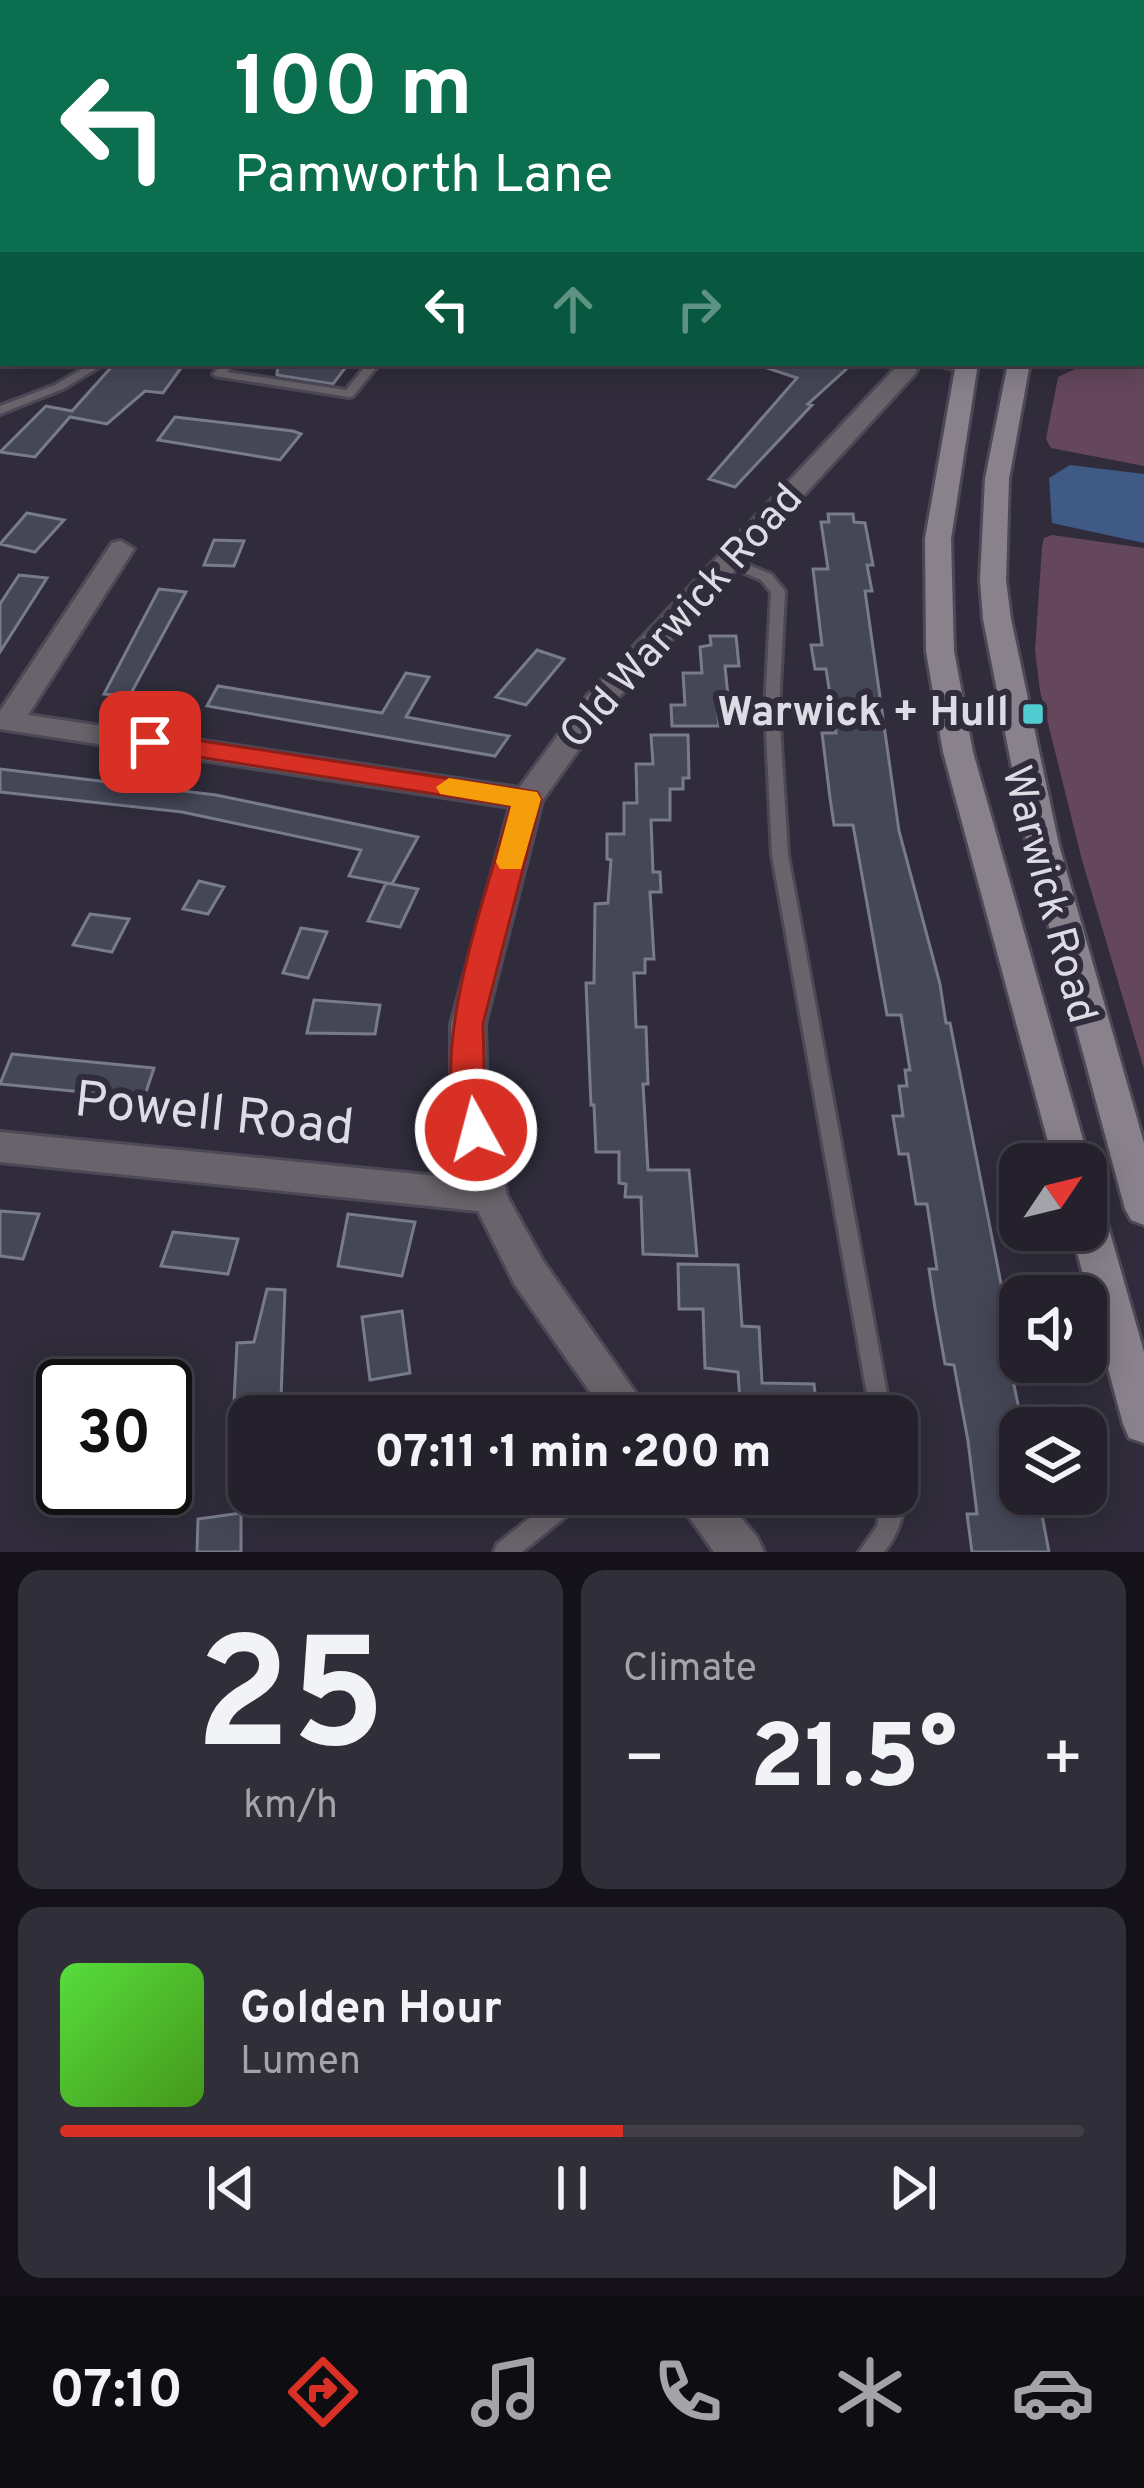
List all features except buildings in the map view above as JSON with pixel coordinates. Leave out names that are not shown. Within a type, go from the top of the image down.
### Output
[{"type":"main road","name":"Warwick Road","points":[[1018,366],[997,479],[993,580],[998,620],[1043,845],[1144,1209]]},
{"type":"main road","name":"Warwick Road","points":[[944,367],[940,652],[958,752],[1066,1143]]},
{"type":"main road","points":[[1096,1251],[1144,1424]]},
{"type":"street","name":"Old Warwick Road","points":[[617,1395],[529,1273],[489,1197],[469,1096],[468,1024],[527,799],[596,704],[731,562],[944,367]]},
{"type":"street","points":[[121,549],[4,721],[527,799]]},
{"type":"street","name":"Powell Road","points":[[0,1147],[489,1197]]},
{"type":"street","points":[[711,1515],[742,1552]]},
{"type":"lane","points":[[0,410],[59,388],[95,366]]},
{"type":"lane","points":[[227,366],[220,374],[349,394],[372,366]]},
{"type":"lane","points":[[731,562],[766,577],[778,591],[772,709],[780,855],[877,1395]]},
{"type":"lane","points":[[505,1552],[551,1515]]},
{"type":"lane","points":[[870,1552],[887,1531],[890,1515]]},
{"type":"shaded area","points":[[1082,366],[1144,366],[1144,466],[1051,448],[1046,439],[1058,377]]},
{"type":"shaded area","points":[[1052,535],[1144,548],[1144,1069],[1082,860],[1040,691],[1035,650],[1042,547],[1044,538]]},
{"type":"water","points":[[1070,465],[1144,474],[1144,543],[1052,523],[1049,478]]},
{"type":"slow traffic","points":[[449,787],[527,799],[511,862]]},
{"type":"place","name":"Warwick + Hull","points":[[1033,714]]},
{"type":"route","points":[[150,742],[527,799],[468,1024],[469,1096],[476,1130]]}]
